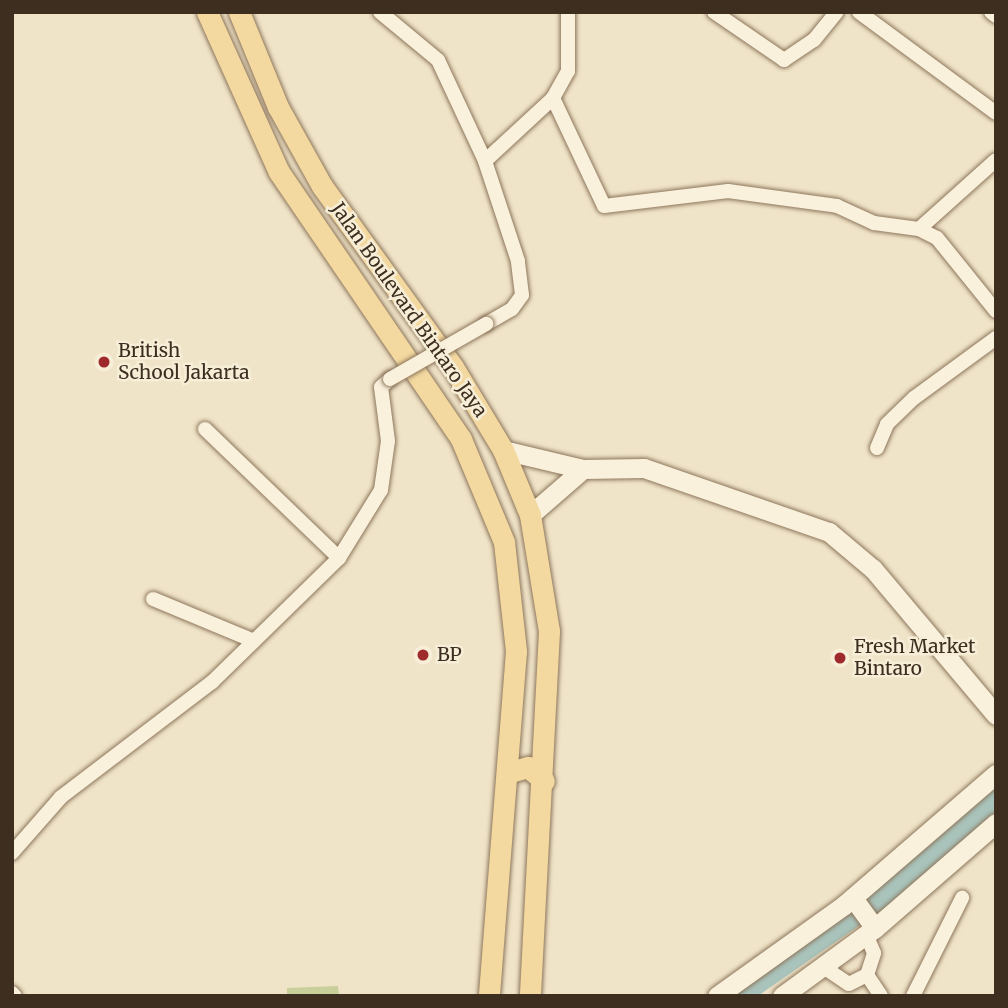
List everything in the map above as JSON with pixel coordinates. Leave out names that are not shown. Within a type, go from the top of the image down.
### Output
[{"type":"main road","name":"Jalan Boulevard Bintaro Jaya","points":[[207,12],[279,172],[429,386],[493,508],[516,617],[510,733],[489,996]]},
{"type":"main road","name":"Jalan Boulevard Bintaro Jaya","points":[[239,12],[278,107],[322,186],[453,367],[503,450],[530,515],[548,604],[548,734],[530,996]]},
{"type":"main road","points":[[510,733],[528,746],[548,734]]},
{"type":"main road","points":[[507,773],[528,767],[544,781]]},
{"type":"street","points":[[12,853],[61,797],[212,682],[339,558],[381,490],[388,441],[381,387],[390,379],[513,309],[522,295],[518,261],[485,161],[438,60],[380,12]]},
{"type":"street","points":[[485,161],[553,98],[568,71],[568,12]]},
{"type":"street","points":[[714,12],[784,60],[797,55],[837,12]]},
{"type":"street","points":[[991,12],[996,16]]},
{"type":"street","points":[[868,15],[996,113]]},
{"type":"street","points":[[553,98],[604,206],[772,192],[837,206],[874,223],[919,229],[937,238],[996,311]]},
{"type":"street","points":[[919,229],[996,160]]},
{"type":"street","points":[[877,448],[887,424],[914,398],[996,338]]},
{"type":"street","points":[[205,429],[339,558]]},
{"type":"street","points":[[503,450],[583,470],[644,468],[829,533],[873,569],[996,715]]},
{"type":"street","points":[[530,515],[583,470]]},
{"type":"street","points":[[153,599],[254,641]]},
{"type":"street","points":[[782,996],[822,966],[860,917],[996,774]]},
{"type":"street","points":[[718,996],[860,917],[996,823]]},
{"type":"street","points":[[913,996],[962,898]]},
{"type":"street","points":[[822,966],[839,981],[858,990],[867,975],[874,953],[860,917]]},
{"type":"street","points":[[867,975],[881,996]]},
{"type":"green space","points":[[338,986],[339,996],[287,996],[287,988]]},
{"type":"waterway","points":[[735,996],[895,885],[996,796]]},
{"type":"place","name":"British School Jakarta","points":[[104,362]]},
{"type":"place","name":"BP","points":[[423,655]]},
{"type":"place","name":"Fresh Market Bintaro","points":[[840,658]]}]
